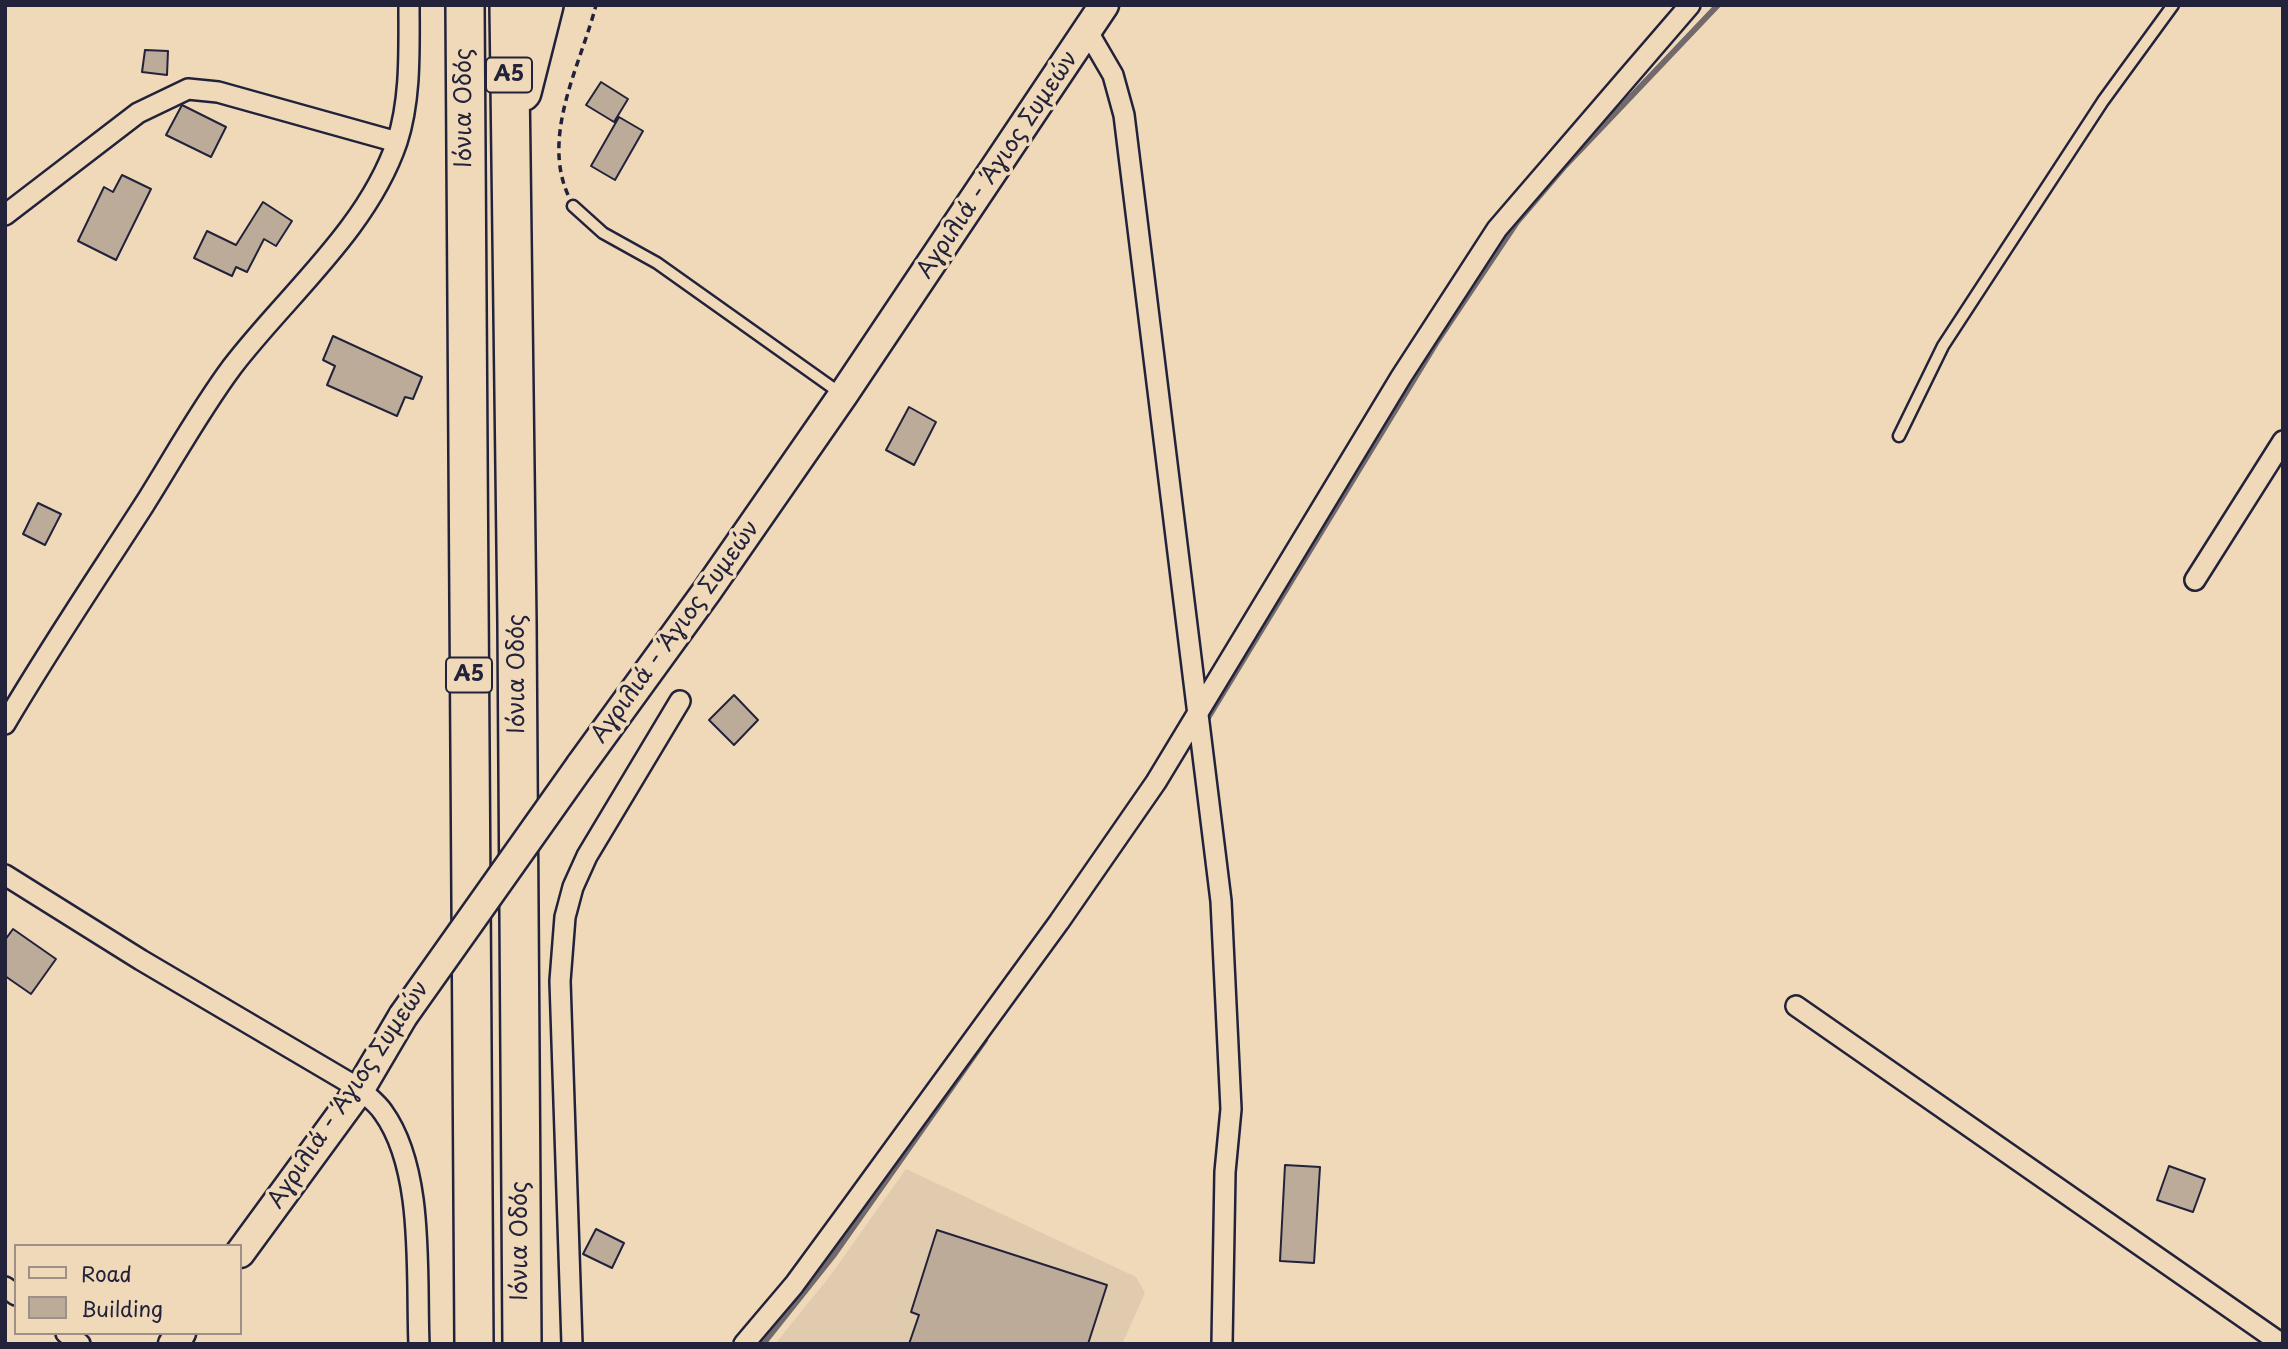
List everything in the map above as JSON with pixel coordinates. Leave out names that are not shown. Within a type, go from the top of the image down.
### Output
[{"type":"highway","name":"Ιόνια Οδός","points":[[465,5],[474,1344]]},
{"type":"highway","name":"Ιόνια Οδός","points":[[509,5],[522,1344]]},
{"type":"highway","points":[[509,144],[544,5]]},
{"type":"main road","name":"Αγριλιά - Άγιος Συμεών","points":[[242,1250],[360,1088],[403,1016],[844,395],[1104,5]]},
{"type":"street","points":[[5,724],[57,635],[231,368],[351,225],[376,186],[397,142],[410,61],[409,5]]},
{"type":"street","points":[[744,1344],[794,1285],[1051,933],[1156,782],[1401,377],[1497,229],[1577,132],[1690,5]]},
{"type":"street","points":[[1088,32],[1113,75],[1124,115],[1221,901],[1230,1045],[1231,1110],[1225,1172],[1222,1344]]},
{"type":"street","points":[[5,215],[138,113],[188,89],[218,92],[397,142]]},
{"type":"street","points":[[2195,580],[2283,441]]},
{"type":"street","points":[[572,1344],[560,981],[565,917],[573,887],[587,856],[680,701]]},
{"type":"street","points":[[5,875],[141,960],[360,1088],[382,1110],[394,1130],[407,1165],[415,1232],[419,1344]]},
{"type":"street","points":[[1796,1006],[2282,1344]]},
{"type":"lane","points":[[1899,436],[1943,346],[2103,101],[2173,5]]},
{"type":"lane","points":[[573,206],[603,233],[698,291],[844,395]]},
{"type":"path","points":[[573,206],[564,186],[561,129],[568,92],[596,5]]},
{"type":"shaded area","points":[[906,1169],[1136,1277],[1145,1293],[1122,1344],[775,1344],[830,1276]]},
{"type":"building","points":[[145,50],[168,51],[167,75],[142,72]]},
{"type":"building","points":[[601,82],[628,99],[614,122],[586,105]]},
{"type":"building","points":[[182,105],[226,127],[211,157],[166,135]]},
{"type":"building","points":[[619,117],[643,131],[615,180],[591,166]]},
{"type":"building","points":[[122,175],[151,189],[116,260],[78,241],[104,187],[113,192]]},
{"type":"building","points":[[263,202],[292,221],[276,246],[264,239],[247,272],[236,267],[232,276],[194,258],[207,231],[236,245]]},
{"type":"building","points":[[333,336],[422,377],[413,399],[405,397],[397,416],[327,385],[335,366],[323,360]]},
{"type":"building","points":[[909,407],[936,422],[914,465],[886,450]]},
{"type":"building","points":[[38,503],[61,514],[45,545],[23,534]]},
{"type":"building","points":[[734,695],[758,720],[734,745],[709,720]]},
{"type":"building","points":[[13,929],[56,959],[31,994],[5,976],[5,940]]},
{"type":"building","points":[[1285,1165],[1320,1167],[1314,1263],[1280,1261]]},
{"type":"building","points":[[2169,1166],[2205,1179],[2193,1212],[2157,1200]]},
{"type":"building","points":[[596,1229],[624,1243],[612,1268],[583,1254]]},
{"type":"building","points":[[937,1230],[1107,1285],[1088,1344],[909,1344],[919,1315],[911,1312]]},
{"type":"waterway","points":[[1206,721],[1438,340],[1517,222],[1564,167],[1718,5]]},
{"type":"waterway","points":[[763,1344],[833,1256],[985,1040]]}]
